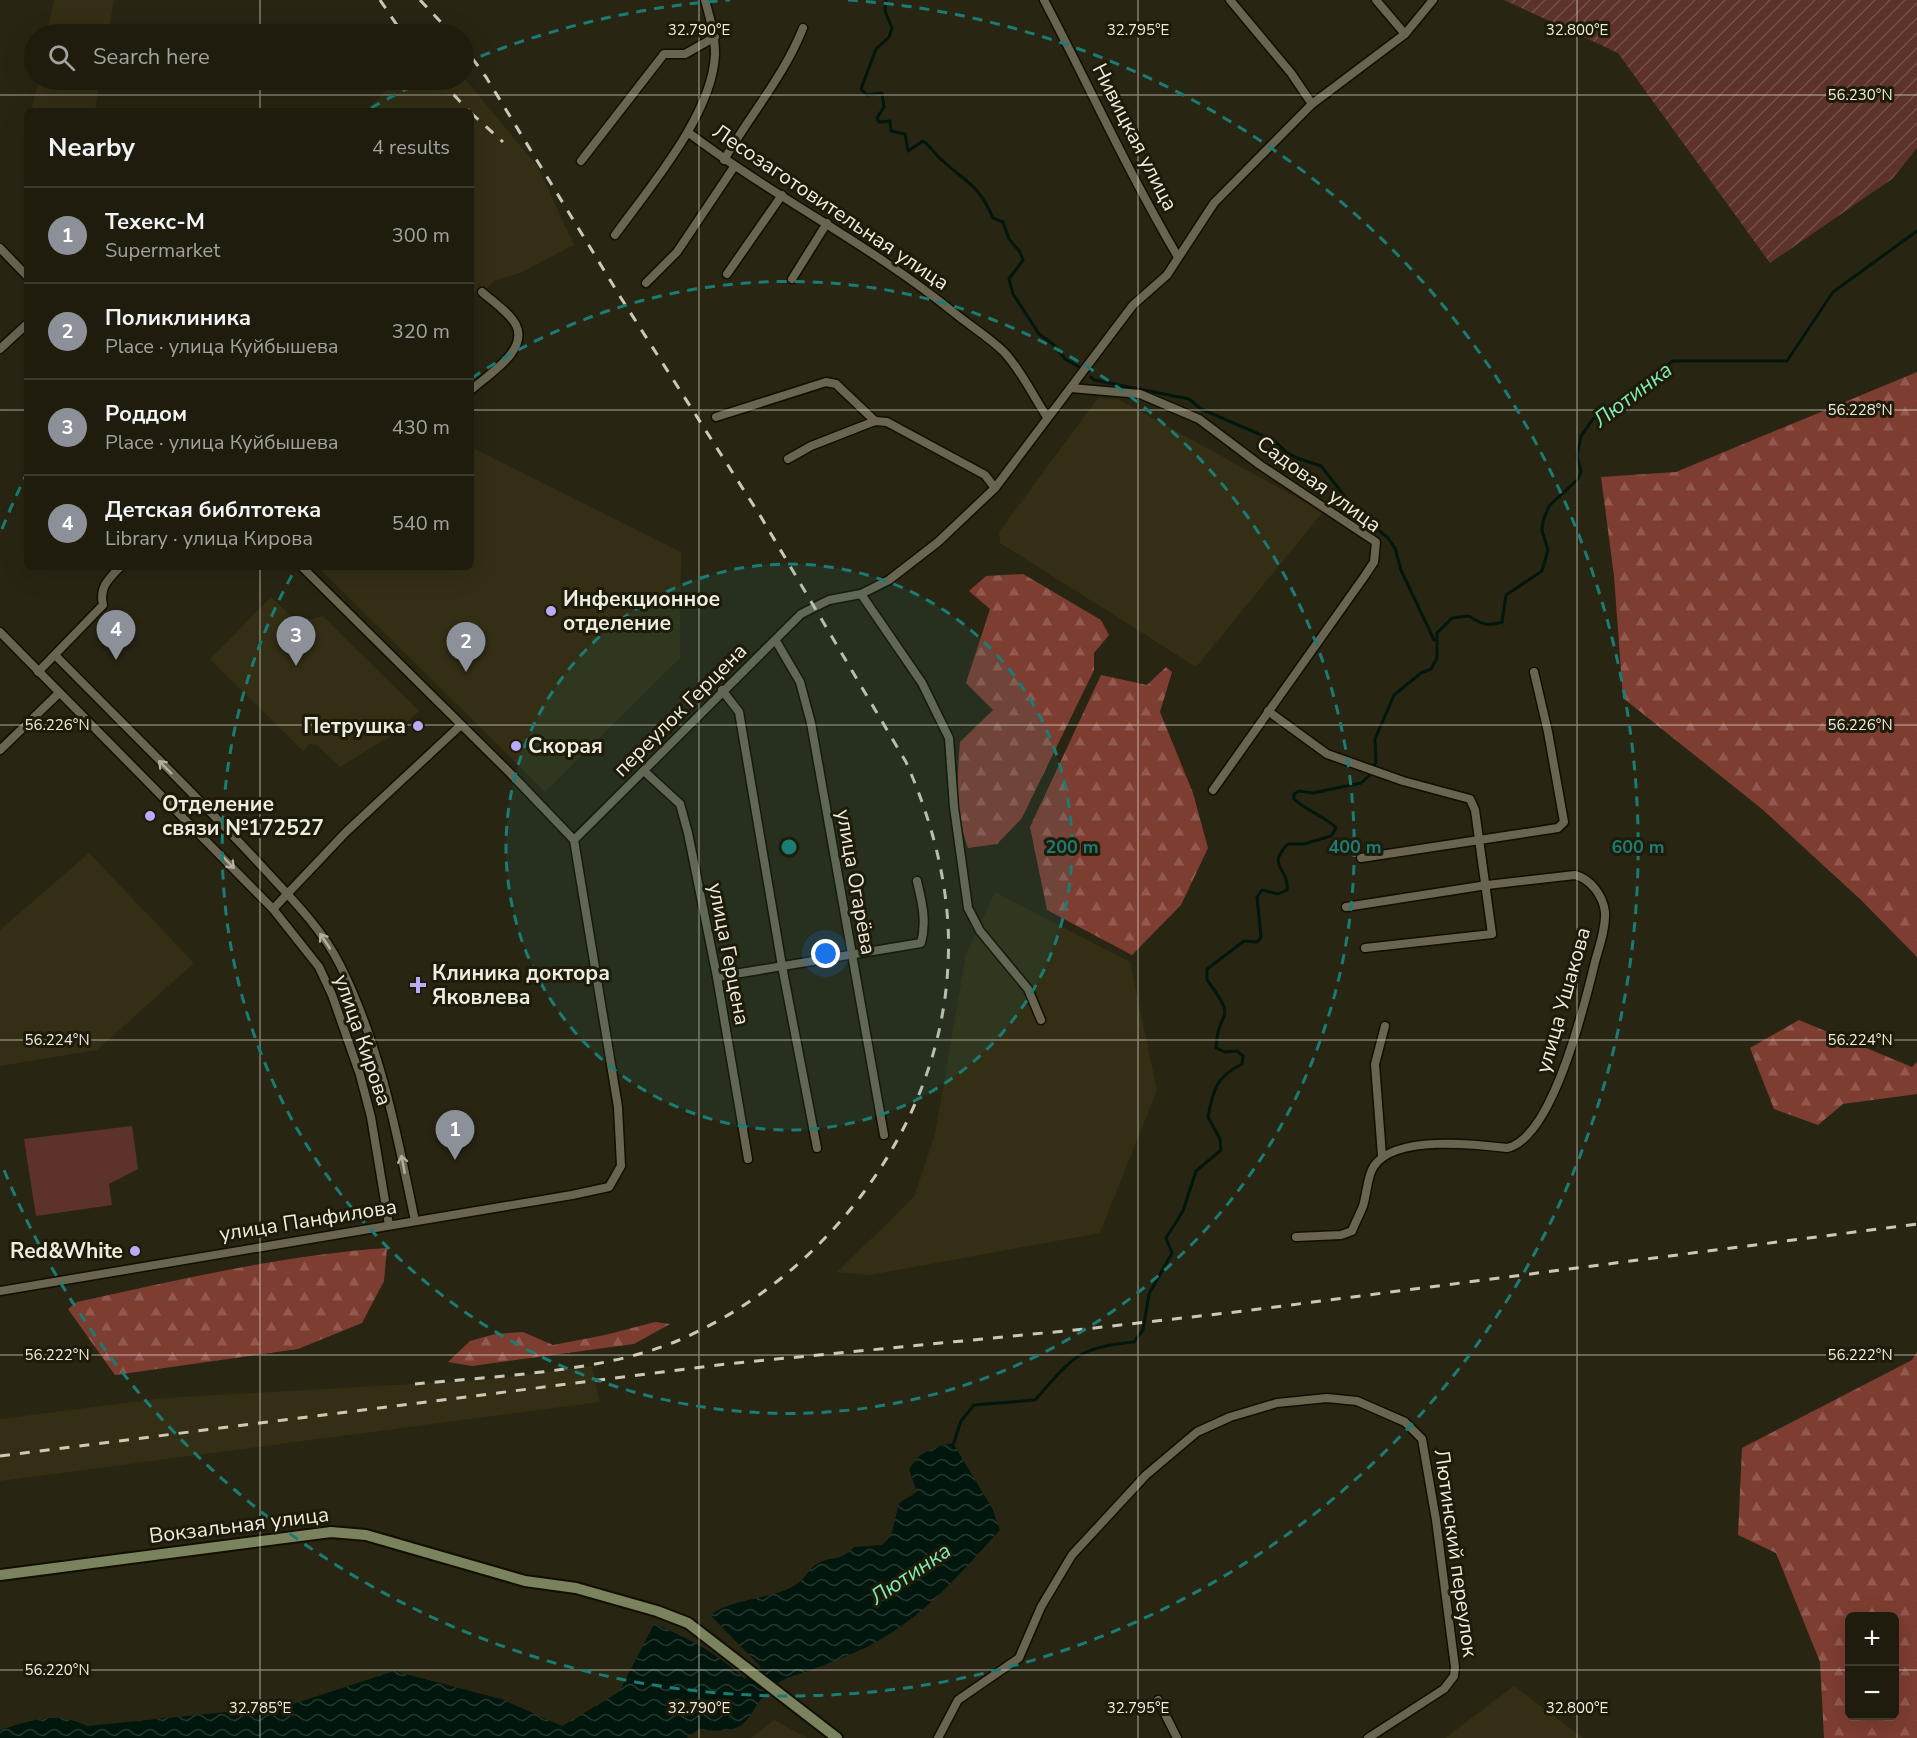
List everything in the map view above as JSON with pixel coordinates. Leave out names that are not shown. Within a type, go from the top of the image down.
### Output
[{"type":"main road","name":"Вокзальная улица","points":[[0,1575],[331,1532],[366,1535],[525,1581],[576,1588],[688,1623],[837,1738]]},
{"type":"street","points":[[615,235],[689,133],[713,71],[715,37],[705,0]]},
{"type":"street","name":"Нивицкая улица","points":[[1044,0],[1102,110],[1142,196],[1178,257]]},
{"type":"street","points":[[1230,0],[1291,74],[1312,104]]},
{"type":"street","points":[[1376,0],[1405,34]]},
{"type":"street","points":[[1041,1020],[1028,989],[980,931],[968,908],[954,807],[949,738],[922,683],[861,594],[889,580],[938,542],[995,488],[1133,304],[1167,275],[1214,203],[1312,104],[1405,34],[1433,0]]},
{"type":"street","points":[[724,160],[780,75],[803,28]]},
{"type":"street","points":[[581,160],[664,54],[685,54],[715,37]]},
{"type":"street","name":"Лесозаготовительная улица","points":[[689,133],[734,167],[904,273],[1004,353],[1047,417]]},
{"type":"street","points":[[646,283],[677,252],[734,167]]},
{"type":"street","points":[[727,274],[782,195]]},
{"type":"street","points":[[792,279],[827,223]]},
{"type":"street","points":[[0,248],[24,273]]},
{"type":"street","points":[[474,387],[517,347],[519,336],[516,323],[482,292]]},
{"type":"street","points":[[0,348],[24,327]]},
{"type":"street","points":[[716,417],[826,382],[836,384],[875,421]]},
{"type":"street","name":"Садовая улица","points":[[1071,388],[1140,394],[1199,418],[1260,465],[1376,542],[1374,562],[1213,790]]},
{"type":"street","points":[[788,459],[811,446],[875,421],[887,422],[985,475],[995,488]]},
{"type":"street","points":[[38,672],[104,605],[100,593],[104,584],[117,570]]},
{"type":"street","points":[[305,570],[574,840]]},
{"type":"street","name":"переулок Герцена","points":[[574,840],[722,690],[776,641],[801,614],[812,607],[861,594]]},
{"type":"street","name":"улица Кирова","points":[[0,632],[273,909],[319,967],[332,995],[360,1075],[371,1118],[389,1225]]},
{"type":"street","name":"улица Огарёва","points":[[776,641],[800,682],[811,723],[884,1135]]},
{"type":"street","name":"улица Кирова","points":[[55,655],[225,827],[286,893],[324,939],[340,965],[368,1034],[393,1113],[415,1221]]},
{"type":"street","points":[[1361,858],[1558,828],[1564,822],[1534,672]]},
{"type":"street","points":[[722,690],[739,712],[782,966],[817,1148]]},
{"type":"street","points":[[0,750],[59,693]]},
{"type":"street","points":[[1268,711],[1327,754],[1378,772],[1470,799],[1480,841],[1492,934],[1365,948]]},
{"type":"street","points":[[273,909],[286,893],[461,725]]},
{"type":"street","name":"улица Герцена","points":[[644,771],[680,804],[717,977],[748,1159]]},
{"type":"street","name":"улица Панфилова","points":[[0,1291],[609,1187],[617,1177],[621,1166],[618,1107],[574,840]]},
{"type":"street","name":"улица Ушакова","points":[[1382,1156],[1398,1149],[1460,1143],[1507,1148],[1515,1146],[1530,1130],[1563,1075],[1604,926],[1605,911],[1595,889],[1585,877],[1575,874],[1487,885]]},
{"type":"street","points":[[717,977],[921,943],[924,932],[924,909],[917,881]]},
{"type":"street","points":[[1346,908],[1487,885]]},
{"type":"street","points":[[1296,1237],[1341,1235],[1352,1231],[1362,1207],[1372,1168],[1382,1156],[1375,1064],[1385,1026]]},
{"type":"street","name":"Лютинский переулок","points":[[938,1738],[958,1700],[1019,1658],[1041,1607],[1072,1555],[1146,1475],[1197,1432],[1214,1424],[1277,1403],[1327,1398],[1357,1401],[1405,1422],[1422,1439],[1436,1520],[1454,1655],[1454,1676],[1444,1689],[1368,1738]]},
{"type":"street","points":[[1158,1700],[1177,1738]]},
{"type":"shaded area","points":[[54,0],[114,0],[110,24],[49,24]]},
{"type":"shaded area","points":[[1504,0],[1917,0],[1917,148],[1892,179],[1770,263],[1618,53]]},
{"type":"shaded area","points":[[36,90],[98,90],[95,108],[32,108]]},
{"type":"shaded area","points":[[386,90],[474,90],[538,167],[574,245],[520,273],[494,281],[478,296],[474,292],[474,108],[369,108]]},
{"type":"shaded area","points":[[1098,398],[1118,399],[1323,512],[1196,667],[1000,543],[999,532]]},
{"type":"shaded area","points":[[474,448],[681,552],[680,658],[545,792],[321,570],[474,570]]},
{"type":"shaded area","points":[[271,597],[298,623],[323,616],[419,711],[391,736],[340,767],[317,745],[310,744],[303,751],[210,659]]},
{"type":"shaded area","points":[[89,853],[194,963],[97,1050],[0,1066],[0,930]]},
{"type":"shaded area","points":[[995,892],[1130,962],[1157,1090],[1100,1233],[870,1275],[837,1272],[914,1197],[935,1134],[966,954]]},
{"type":"shaded area","points":[[132,1126],[138,1169],[109,1184],[112,1205],[36,1216],[24,1139]]},
{"type":"shaded area","points":[[592,1366],[600,1402],[0,1481],[0,1419],[165,1398],[483,1380]]},
{"type":"shaded area","points":[[1514,1686],[1583,1738],[1445,1738]]},
{"type":"shaded area","points":[[774,1720],[807,1738],[751,1738]]},
{"type":"green space","points":[[1917,372],[1917,957],[1861,900],[1762,809],[1623,698],[1614,576],[1601,477],[1676,472]]},
{"type":"green space","points":[[1023,574],[1101,620],[1109,635],[1094,653],[1094,670],[1022,818],[997,844],[968,848],[959,809],[960,742],[993,710],[966,683],[990,609],[969,591],[986,576]]},
{"type":"green space","points":[[1166,667],[1172,672],[1160,712],[1193,793],[1208,848],[1181,905],[1132,955],[1047,910],[1030,827],[1101,675],[1147,685]]},
{"type":"green space","points":[[1799,1020],[1912,1067],[1917,1062],[1917,1094],[1843,1104],[1818,1125],[1774,1109],[1750,1048]]},
{"type":"green space","points":[[387,1248],[384,1281],[362,1323],[298,1349],[115,1375],[68,1309],[77,1302],[231,1269],[309,1256]]},
{"type":"green space","points":[[655,1322],[670,1324],[634,1344],[472,1366],[448,1362],[470,1341],[495,1334],[523,1332],[553,1345]]},
{"type":"green space","points":[[1917,1352],[1917,1738],[1824,1738],[1820,1662],[1776,1553],[1738,1535],[1742,1448],[1912,1360]]},
{"type":"water","points":[[953,1443],[992,1508],[1000,1530],[939,1595],[905,1624],[867,1647],[781,1681],[759,1702],[748,1719],[732,1729],[719,1731],[699,1729],[686,1738],[0,1738],[0,1730],[44,1719],[65,1719],[87,1726],[287,1706],[394,1671],[501,1699],[562,1726],[619,1692],[654,1624],[702,1647],[745,1679],[761,1667],[710,1615],[731,1605],[787,1589],[800,1582],[817,1564],[844,1555],[854,1547],[882,1545],[891,1536],[899,1503],[917,1492],[909,1470],[913,1464],[927,1451]]},
{"type":"waterway","points":[[886,0],[885,11],[892,28],[889,37],[876,49],[861,89],[867,95],[882,93],[884,107],[877,118],[879,122],[890,121],[891,131],[905,134],[908,151],[923,141],[977,191],[993,218],[1003,222],[1009,239],[1020,252],[1023,260],[1009,279],[1013,294],[1039,334],[1053,344],[1065,359],[1081,368]]},
{"type":"waterway","name":"Лютинка","points":[[953,1445],[961,1421],[974,1405],[1035,1400],[1058,1374],[1077,1358],[1099,1347],[1134,1342],[1143,1330],[1149,1294],[1172,1253],[1166,1238],[1183,1211],[1196,1171],[1221,1150],[1220,1139],[1208,1117],[1214,1092],[1221,1079],[1242,1064],[1243,1056],[1237,1051],[1225,1052],[1216,1048],[1217,1035],[1225,1010],[1207,980],[1207,969],[1244,941],[1257,942],[1261,937],[1257,897],[1262,890],[1278,894],[1287,890],[1287,883],[1278,863],[1281,852],[1288,844],[1304,844],[1331,836],[1336,828],[1294,799],[1294,794],[1299,791],[1313,793],[1361,783],[1370,775],[1376,762],[1375,739],[1394,695],[1421,673],[1431,669],[1437,658],[1437,633],[1452,618],[1469,616],[1481,623],[1502,622],[1506,595],[1542,571],[1548,550],[1542,531],[1543,521],[1549,506],[1578,479],[1581,471],[1577,456],[1581,436],[1593,419],[1673,361],[1787,361],[1833,292],[1917,231]]},
{"type":"waterway","points":[[1091,377],[1094,380],[1189,399],[1201,409],[1275,441],[1286,452],[1297,458],[1321,466],[1357,512],[1388,538],[1395,548],[1401,570],[1434,640]]},
{"type":"railway","points":[[380,0],[396,24]]},
{"type":"railway","points":[[420,0],[443,24]]},
{"type":"railway","points":[[415,1384],[549,1371],[617,1360],[677,1341],[731,1313],[781,1278],[826,1237],[865,1190],[898,1138],[924,1083],[940,1024],[948,964],[947,912],[939,861],[925,810],[906,762],[761,517],[621,298],[474,61]]},
{"type":"railway","points":[[449,90],[466,108]]},
{"type":"railway","points":[[474,116],[503,142]]},
{"type":"railway","points":[[0,1456],[726,1364],[1244,1311],[1917,1224]]},
{"type":"place","name":"Инфекционное отделение","points":[[551,611]]},
{"type":"place","name":"Детская библтотека","points":[[116,660]]},
{"type":"place","name":"Роддом","points":[[296,666]]},
{"type":"place","name":"Поликлиника","points":[[466,672]]},
{"type":"place","name":"Петрушка","points":[[418,726]]},
{"type":"place","name":"Скорая","points":[[516,746]]},
{"type":"place","name":"Отделение связи №172527","points":[[150,816]]},
{"type":"place","name":"Клиника доктора Яковлева","points":[[418,985]]},
{"type":"place","name":"Техекс-М","points":[[455,1160]]},
{"type":"place","name":"Red&White","points":[[135,1251]]}]
